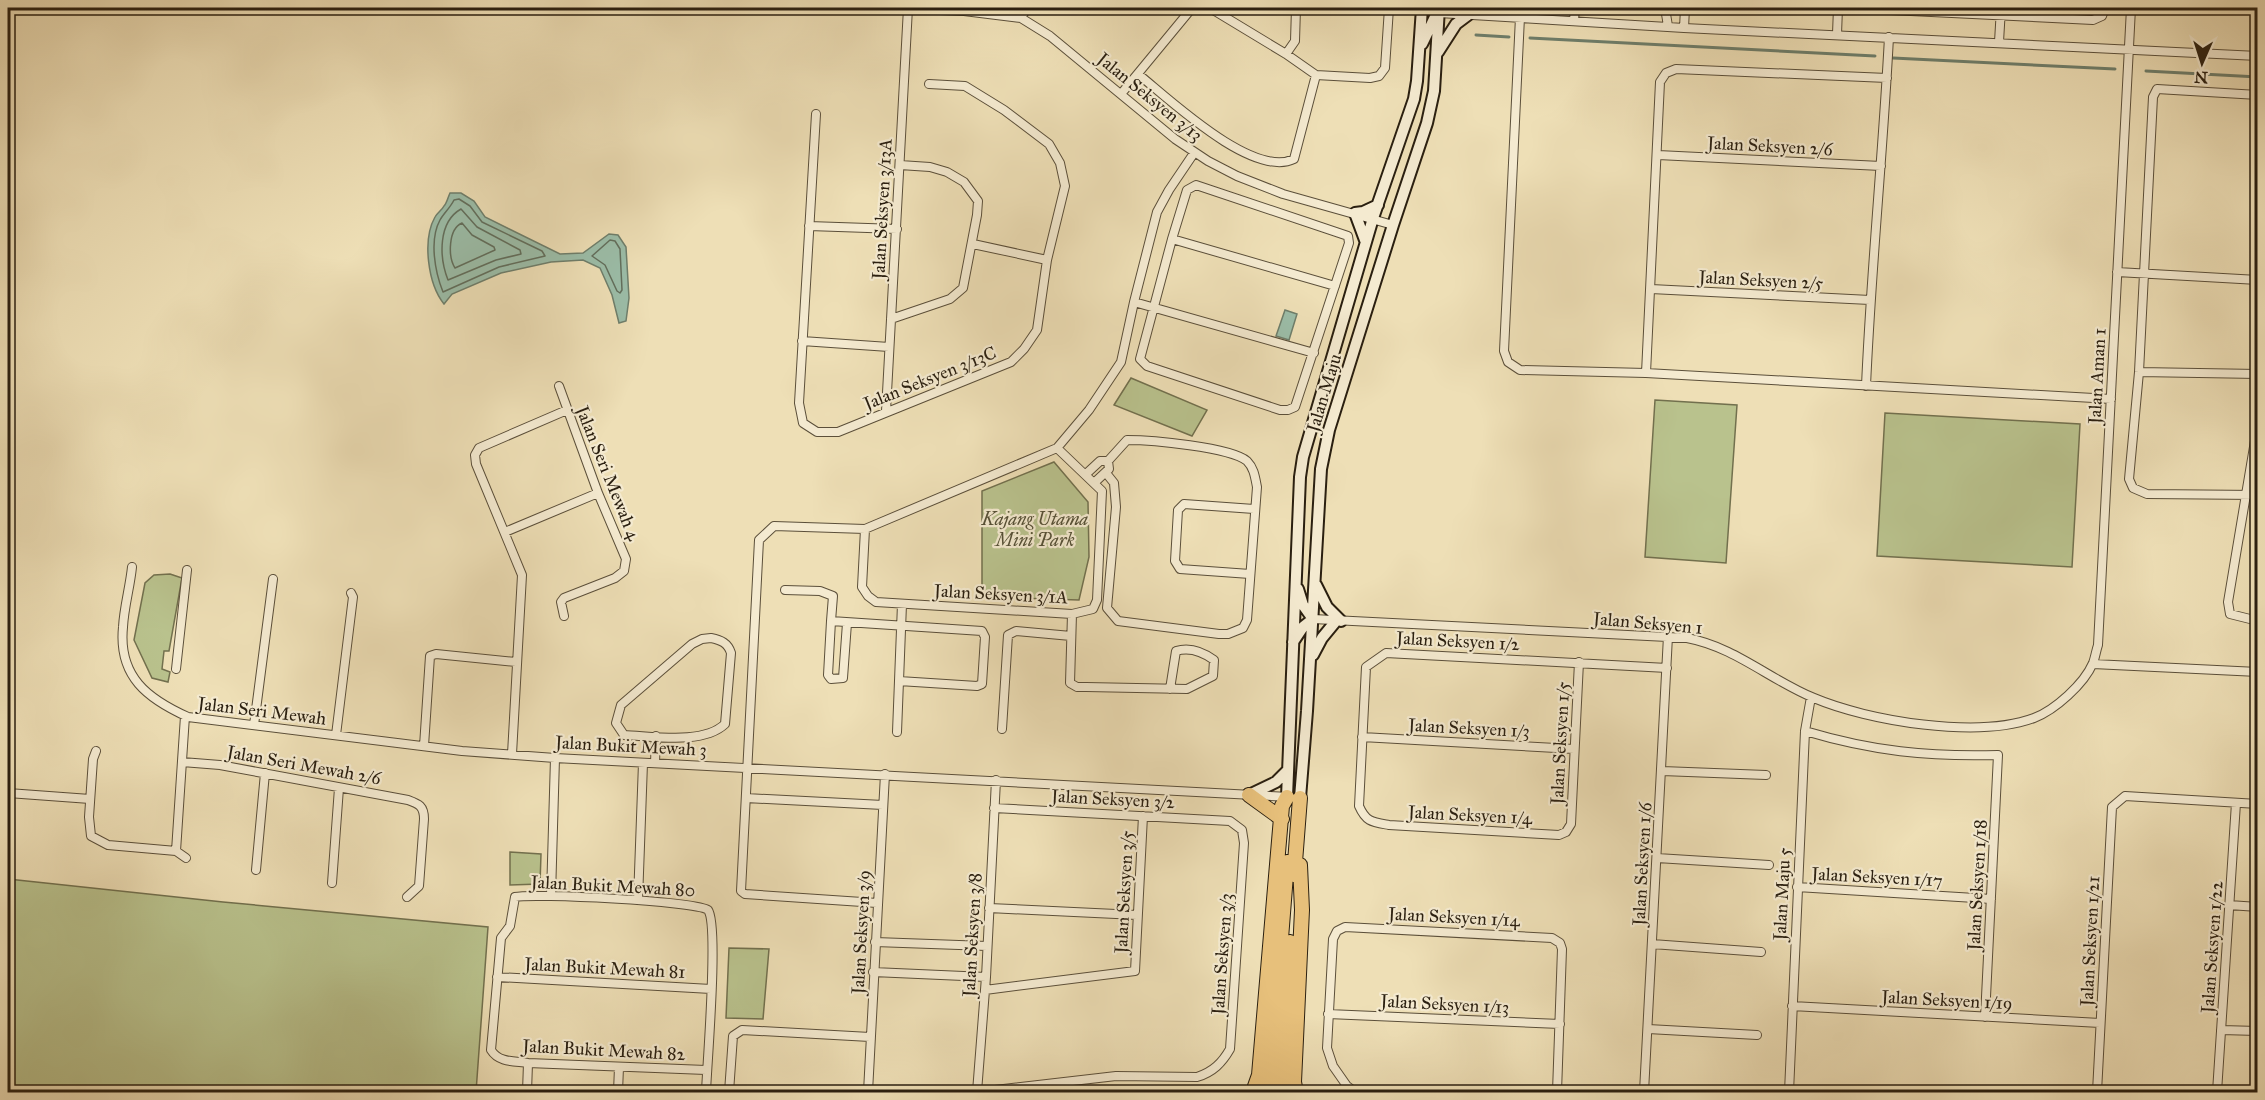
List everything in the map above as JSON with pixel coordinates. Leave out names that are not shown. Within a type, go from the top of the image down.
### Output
[{"type":"highway","points":[[1249,795],[1282,819]]},
{"type":"highway","points":[[1253,1092],[1259,1075],[1282,806],[1293,798]]},
{"type":"highway","points":[[1293,798],[1300,852],[1302,910],[1294,1082],[1296,1092]]},
{"type":"highway","points":[[1269,1092],[1288,856],[1289,808],[1293,798]]},
{"type":"highway","points":[[1281,1092],[1297,839]]},
{"type":"street","name":"Jalan Seksyen 3/13","points":[[890,8],[964,10],[1021,18],[1050,36],[1194,153],[1237,176],[1283,194],[1392,225]]},
{"type":"street","name":"Jalan Seksyen 3/13A","points":[[886,411],[908,8]]},
{"type":"street","points":[[1021,18],[1027,8]]},
{"type":"street","points":[[1121,94],[1192,8]]},
{"type":"street","points":[[1210,8],[1316,75],[1342,78],[1370,78],[1379,76],[1385,69],[1389,8]]},
{"type":"street","points":[[1286,54],[1295,41],[1296,8]]},
{"type":"street","name":"Jalan Maju","points":[[1293,798],[1288,770],[1300,477],[1303,457],[1372,218],[1410,116],[1418,81],[1422,8]]},
{"type":"street","points":[[1575,8],[1575,20]]},
{"type":"street","points":[[1665,8],[1668,27]]},
{"type":"street","points":[[1684,28],[1685,8]]},
{"type":"street","points":[[1837,34],[1838,8]]},
{"type":"street","points":[[1849,8],[2000,11],[2093,20],[2102,16],[2105,8]]},
{"type":"street","name":"Jalan Aman 1","points":[[2034,718],[2061,701],[2078,685],[2093,664],[2098,645],[2131,8]]},
{"type":"street","points":[[1419,50],[1438,9],[1684,28],[2258,56]]},
{"type":"street","name":"Jalan Maju","points":[[1293,798],[1311,659],[1321,469],[1329,430],[1392,225],[1427,123],[1434,92],[1438,9]]},
{"type":"street","points":[[1999,42],[2000,11]]},
{"type":"street","points":[[1436,55],[1456,24],[1469,13]]},
{"type":"street","points":[[1520,17],[1504,351],[1508,362],[1520,370],[1646,373],[2111,399]]},
{"type":"street","points":[[1866,386],[1889,37]]},
{"type":"street","points":[[1646,373],[1652,289],[1660,82],[1666,73],[1676,69],[1887,78]]},
{"type":"street","points":[[1138,74],[1206,128],[1250,156],[1271,163],[1285,163],[1293,159],[1316,75]]},
{"type":"street","name":"Jalan Seksyen 3/13C","points":[[816,114],[799,403],[803,423],[817,432],[838,432],[1011,362],[1024,349],[1036,330],[1047,260],[1065,186],[1060,163],[1049,144],[1004,110],[965,86],[929,84]]},
{"type":"street","points":[[2258,95],[2157,89],[2153,97],[2139,372],[2129,479],[2133,489],[2147,494],[2258,495]]},
{"type":"street","points":[[877,903],[745,894],[741,891],[759,540],[774,526],[866,529],[1057,448],[1089,410],[1121,362],[1157,212],[1194,153]]},
{"type":"street","name":"Jalan Seksyen 2/6","points":[[1658,155],[1881,166]]},
{"type":"street","points":[[891,319],[950,299],[963,288],[973,244],[978,201],[964,183],[947,172],[930,166],[900,165]]},
{"type":"street","points":[[1196,184],[1348,236],[1335,286],[1295,407],[1288,410],[1280,410],[1146,366],[1140,359],[1187,190],[1196,184]]},
{"type":"street","points":[[1365,242],[1355,213],[1378,205]]},
{"type":"street","points":[[809,226],[897,229]]},
{"type":"street","points":[[1172,240],[1335,286]]},
{"type":"street","points":[[973,244],[1047,260]]},
{"type":"street","points":[[2117,272],[2258,280]]},
{"type":"street","name":"Jalan Seksyen 2/5","points":[[1652,289],[1870,300]]},
{"type":"street","points":[[1134,302],[1314,354]]},
{"type":"street","points":[[802,341],[889,347]]},
{"type":"street","points":[[2139,372],[2258,374]]},
{"type":"street","name":"Jalan Seri Mewah 4","points":[[559,386],[598,493],[626,559],[624,571],[615,578],[564,598],[561,602],[564,616]]},
{"type":"street","points":[[512,754],[522,575],[476,464],[475,455],[479,448],[567,410]]},
{"type":"street","points":[[2258,423],[2228,602],[2230,614],[2258,621]]},
{"type":"street","points":[[1086,474],[1100,461],[1108,461],[1127,440],[1170,442],[1237,455],[1248,462],[1254,472],[1257,487],[1247,620],[1243,628],[1235,633],[1219,634],[1118,621],[1107,608],[1116,507],[1114,483],[1106,472]]},
{"type":"street","name":"Jalan Seksyen 3/1A","points":[[866,529],[862,587],[876,602],[1072,614],[1093,609],[1097,600],[1102,491],[1057,448]]},
{"type":"street","points":[[1094,483],[1109,469],[1108,461]]},
{"type":"street","points":[[505,532],[598,493]]},
{"type":"street","points":[[1250,574],[1180,569],[1175,561],[1178,510],[1184,504],[1254,509]]},
{"type":"street","name":"Jalan Seri Mewah","points":[[132,567],[122,627],[123,646],[129,668],[140,687],[160,704],[185,716],[424,746],[512,754]]},
{"type":"street","points":[[176,669],[187,570]]},
{"type":"street","points":[[254,725],[273,579]]},
{"type":"street","points":[[1311,659],[1322,638],[1339,621],[1327,607],[1315,582]]},
{"type":"street","points":[[1293,643],[1303,627],[1313,619],[1303,605],[1295,583]]},
{"type":"street","points":[[785,590],[820,591],[833,596],[828,675],[831,680],[835,681],[843,678],[847,623]]},
{"type":"street","points":[[336,735],[350,626],[353,597],[351,593]]},
{"type":"street","points":[[897,732],[902,603]]},
{"type":"street","points":[[1072,614],[1070,683],[1077,687],[1170,689],[1187,689],[1213,676],[1214,660],[1204,653],[1184,649],[1176,651],[1170,689]]},
{"type":"street","name":"Jalan Seksyen 1","points":[[1313,619],[1687,638],[1713,644],[1811,697],[1861,714],[1912,723],[1998,725],[2034,718]]},
{"type":"street","points":[[831,621],[982,631],[985,637],[981,684],[977,686],[899,681]]},
{"type":"street","points":[[1002,729],[1008,635],[1016,631],[1071,636]]},
{"type":"street","name":"Jalan Seksyen 1/6","points":[[1644,1092],[1668,636]]},
{"type":"street","points":[[711,638],[720,640],[729,646],[731,654],[725,724],[718,731],[700,737],[656,736],[624,735],[616,723],[621,705],[692,644],[711,638]]},
{"type":"street","name":"Jalan Seksyen 1/2","points":[[1364,817],[1359,806],[1366,667],[1386,653],[1667,668]]},
{"type":"street","points":[[424,746],[430,656],[436,654],[516,662]]},
{"type":"street","name":"Jalan Seksyen 1/5","points":[[1571,824],[1579,662]]},
{"type":"street","points":[[2093,664],[2258,672]]},
{"type":"street","name":"Jalan Maju 5","points":[[1789,1092],[1805,731],[1811,697]]},
{"type":"street","points":[[176,851],[185,716]]},
{"type":"street","name":"Jalan Seksyen 1/18","points":[[1805,731],[1876,749],[1914,754],[1998,755],[1985,1017]]},
{"type":"street","points":[[655,763],[656,736]]},
{"type":"street","name":"Jalan Seksyen 1/3","points":[[1362,737],[1574,749]]},
{"type":"street","points":[[96,751],[93,759],[90,799],[91,836],[108,845],[176,851],[186,858]]},
{"type":"street","name":"Jalan Bukit Mewah 3","points":[[512,754],[1293,798]]},
{"type":"street","points":[[551,896],[555,758]]},
{"type":"street","name":"Jalan Seri Mewah 2/6","points":[[182,762],[220,765],[408,800],[419,804],[424,811],[419,886],[407,897]]},
{"type":"street","points":[[638,900],[643,762]]},
{"type":"street","points":[[1249,795],[1276,782],[1288,770]]},
{"type":"street","points":[[1662,771],[1766,775]]},
{"type":"street","points":[[256,870],[265,773]]},
{"type":"street","name":"Jalan Seksyen 3/9","points":[[868,1092],[885,774]]},
{"type":"street","name":"Jalan Seksyen 3/8","points":[[978,1092],[996,780]]},
{"type":"street","points":[[332,883],[339,788]]},
{"type":"street","points":[[8,793],[90,799]]},
{"type":"street","name":"Jalan Seksyen 1/21","points":[[2097,1092],[2112,807],[2125,796],[2236,803]]},
{"type":"street","points":[[746,798],[883,805]]},
{"type":"street","points":[[2236,803],[2258,804]]},
{"type":"street","name":"Jalan Seksyen 1/22","points":[[2217,1092],[2236,803]]},
{"type":"street","name":"Jalan Seksyen 3/2","points":[[994,808],[1230,821]]},
{"type":"street","name":"Jalan Seksyen 3/5","points":[[985,990],[1135,971],[1143,816]]},
{"type":"street","name":"Jalan Seksyen 1/4","points":[[1364,817],[1370,821],[1389,825],[1523,834],[1559,835],[1566,832],[1571,824]]},
{"type":"street","name":"Jalan Seksyen 3/3","points":[[978,1092],[1116,1076],[1197,1077],[1217,1067],[1230,1049],[1244,843],[1242,830],[1230,821]]},
{"type":"street","points":[[1657,858],[1769,864]]},
{"type":"street","name":"Jalan Seksyen 1/17","points":[[1797,887],[1991,899]]},
{"type":"street","name":"Jalan Bukit Mewah 80","points":[[497,977],[501,938],[510,926],[516,896],[638,900],[694,905],[708,910],[713,920],[711,989]]},
{"type":"street","points":[[2229,905],[2258,907]]},
{"type":"street","points":[[989,908],[1137,915]]},
{"type":"street","name":"Jalan Seksyen 1/14","points":[[1328,1014],[1333,939],[1337,931],[1345,927],[1552,938],[1560,943],[1562,949],[1560,1024]]},
{"type":"street","points":[[875,942],[987,946]]},
{"type":"street","points":[[1652,944],[1761,952]]},
{"type":"street","points":[[873,972],[986,977]]},
{"type":"street","name":"Jalan Bukit Mewah 81","points":[[497,977],[711,989]]},
{"type":"street","name":"Jalan Bukit Mewah 82","points":[[497,977],[491,1050],[500,1059],[528,1063],[706,1070]]},
{"type":"street","points":[[706,1092],[711,989]]},
{"type":"street","name":"Jalan Seksyen 1/19","points":[[1792,1006],[2100,1023]]},
{"type":"street","points":[[1328,1014],[1327,1048],[1333,1066],[1347,1086],[1355,1092]]},
{"type":"street","name":"Jalan Seksyen 1/13","points":[[1328,1014],[1560,1024]]},
{"type":"street","points":[[1557,1092],[1560,1024]]},
{"type":"street","points":[[1648,1029],[1757,1035]]},
{"type":"street","points":[[729,1092],[733,1036],[742,1030],[870,1037]]},
{"type":"street","points":[[2221,1030],[2258,1032]]},
{"type":"street","points":[[527,1092],[528,1063]]},
{"type":"street","points":[[618,1092],[619,1067]]},
{"type":"green space","points":[[1131,378],[1207,410],[1192,436],[1114,405]]},
{"type":"green space","points":[[1655,400],[1737,405],[1726,563],[1645,557]]},
{"type":"green space","points":[[1885,413],[2080,424],[2072,567],[1877,556]]},
{"type":"green space","name":"Kajang Utama Mini Park","points":[[1054,462],[1088,502],[1089,557],[1079,600],[982,597],[982,491]]},
{"type":"green space","points":[[170,574],[182,578],[169,651],[164,651],[162,669],[170,672],[168,682],[152,678],[134,640],[145,583],[154,575]]},
{"type":"green space","points":[[510,852],[541,854],[540,884],[510,885]]},
{"type":"green space","points":[[8,879],[488,927],[476,1092],[8,1092]]},
{"type":"green space","points":[[729,948],[769,949],[763,1019],[726,1018]]},
{"type":"water","points":[[450,193],[461,193],[474,201],[485,217],[560,254],[583,253],[609,234],[618,235],[626,247],[629,298],[626,321],[619,323],[612,295],[600,268],[583,260],[551,262],[501,273],[452,294],[444,304],[434,285],[428,249],[431,227]]},
{"type":"water","points":[[1285,310],[1297,314],[1289,340],[1276,336]]},
{"type":"waterway","points":[[1476,35],[1509,37]]},
{"type":"waterway","points":[[1530,38],[1875,56]]},
{"type":"waterway","points":[[1893,58],[2115,69]]},
{"type":"waterway","points":[[2146,71],[2258,77]]}]
